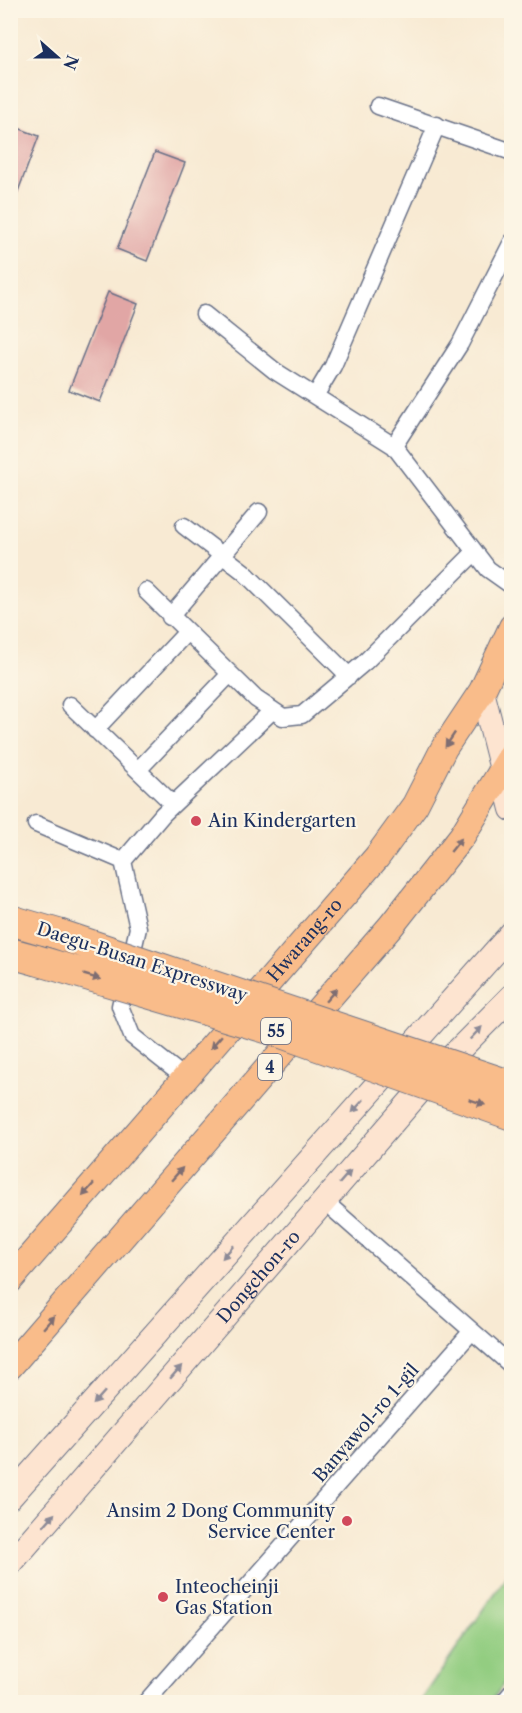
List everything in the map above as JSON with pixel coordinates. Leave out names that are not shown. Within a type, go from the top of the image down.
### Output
[{"type":"highway","name":"Daegu-Busan Expressway","points":[[10,920],[512,1086]]},
{"type":"highway","name":"Daegu-Busan Expressway","points":[[23,957],[276,1031],[512,1115]]},
{"type":"main road","name":"Hwarang-ro","points":[[10,1280],[377,857],[414,805],[444,748],[482,691],[512,627]]},
{"type":"main road","points":[[482,691],[507,763],[512,809]]},
{"type":"main road","name":"4","points":[[10,1366],[390,926],[462,836],[507,763]]},
{"type":"main road","points":[[10,1497],[510,930]]},
{"type":"main road","name":"Dongchon-ro","points":[[10,1564],[431,1078],[512,996]]},
{"type":"street","points":[[378,106],[512,152]]},
{"type":"street","points":[[315,396],[333,366],[437,126]]},
{"type":"street","points":[[394,447],[460,344],[512,242]]},
{"type":"street","points":[[204,314],[275,371],[394,447],[488,569],[512,586]]},
{"type":"street","points":[[170,617],[259,512]]},
{"type":"street","points":[[184,526],[244,572],[349,676]]},
{"type":"street","points":[[146,591],[186,633],[256,699],[283,717],[302,715],[349,676],[475,552]]},
{"type":"street","points":[[95,730],[186,633]]},
{"type":"street","points":[[138,770],[230,674]]},
{"type":"street","points":[[69,705],[173,804]]},
{"type":"street","points":[[123,861],[173,804],[273,710]]},
{"type":"street","points":[[36,824],[123,861]]},
{"type":"street","points":[[123,861],[138,928],[120,1006],[132,1036],[185,1078]]},
{"type":"street","points":[[324,1201],[512,1366]]},
{"type":"street","name":"Banyawol-ro 1-gil","points":[[146,1702],[472,1331]]},
{"type":"street","points":[[504,1702],[512,1692]]},
{"type":"green space","points":[[511,1570],[511,1673],[491,1702],[420,1702]]},
{"type":"building","points":[[10,125],[39,136],[12,207],[10,207]]},
{"type":"building","points":[[155,152],[185,163],[147,261],[117,249]]},
{"type":"building","points":[[108,292],[138,304],[100,402],[69,390]]},
{"type":"place","name":"Ain Kindergarten","points":[[196,821]]},
{"type":"place","name":"Ansim 2 Dong Community Service Center","points":[[347,1521]]},
{"type":"place","name":"Inteocheinji Gas Station","points":[[163,1597]]}]
